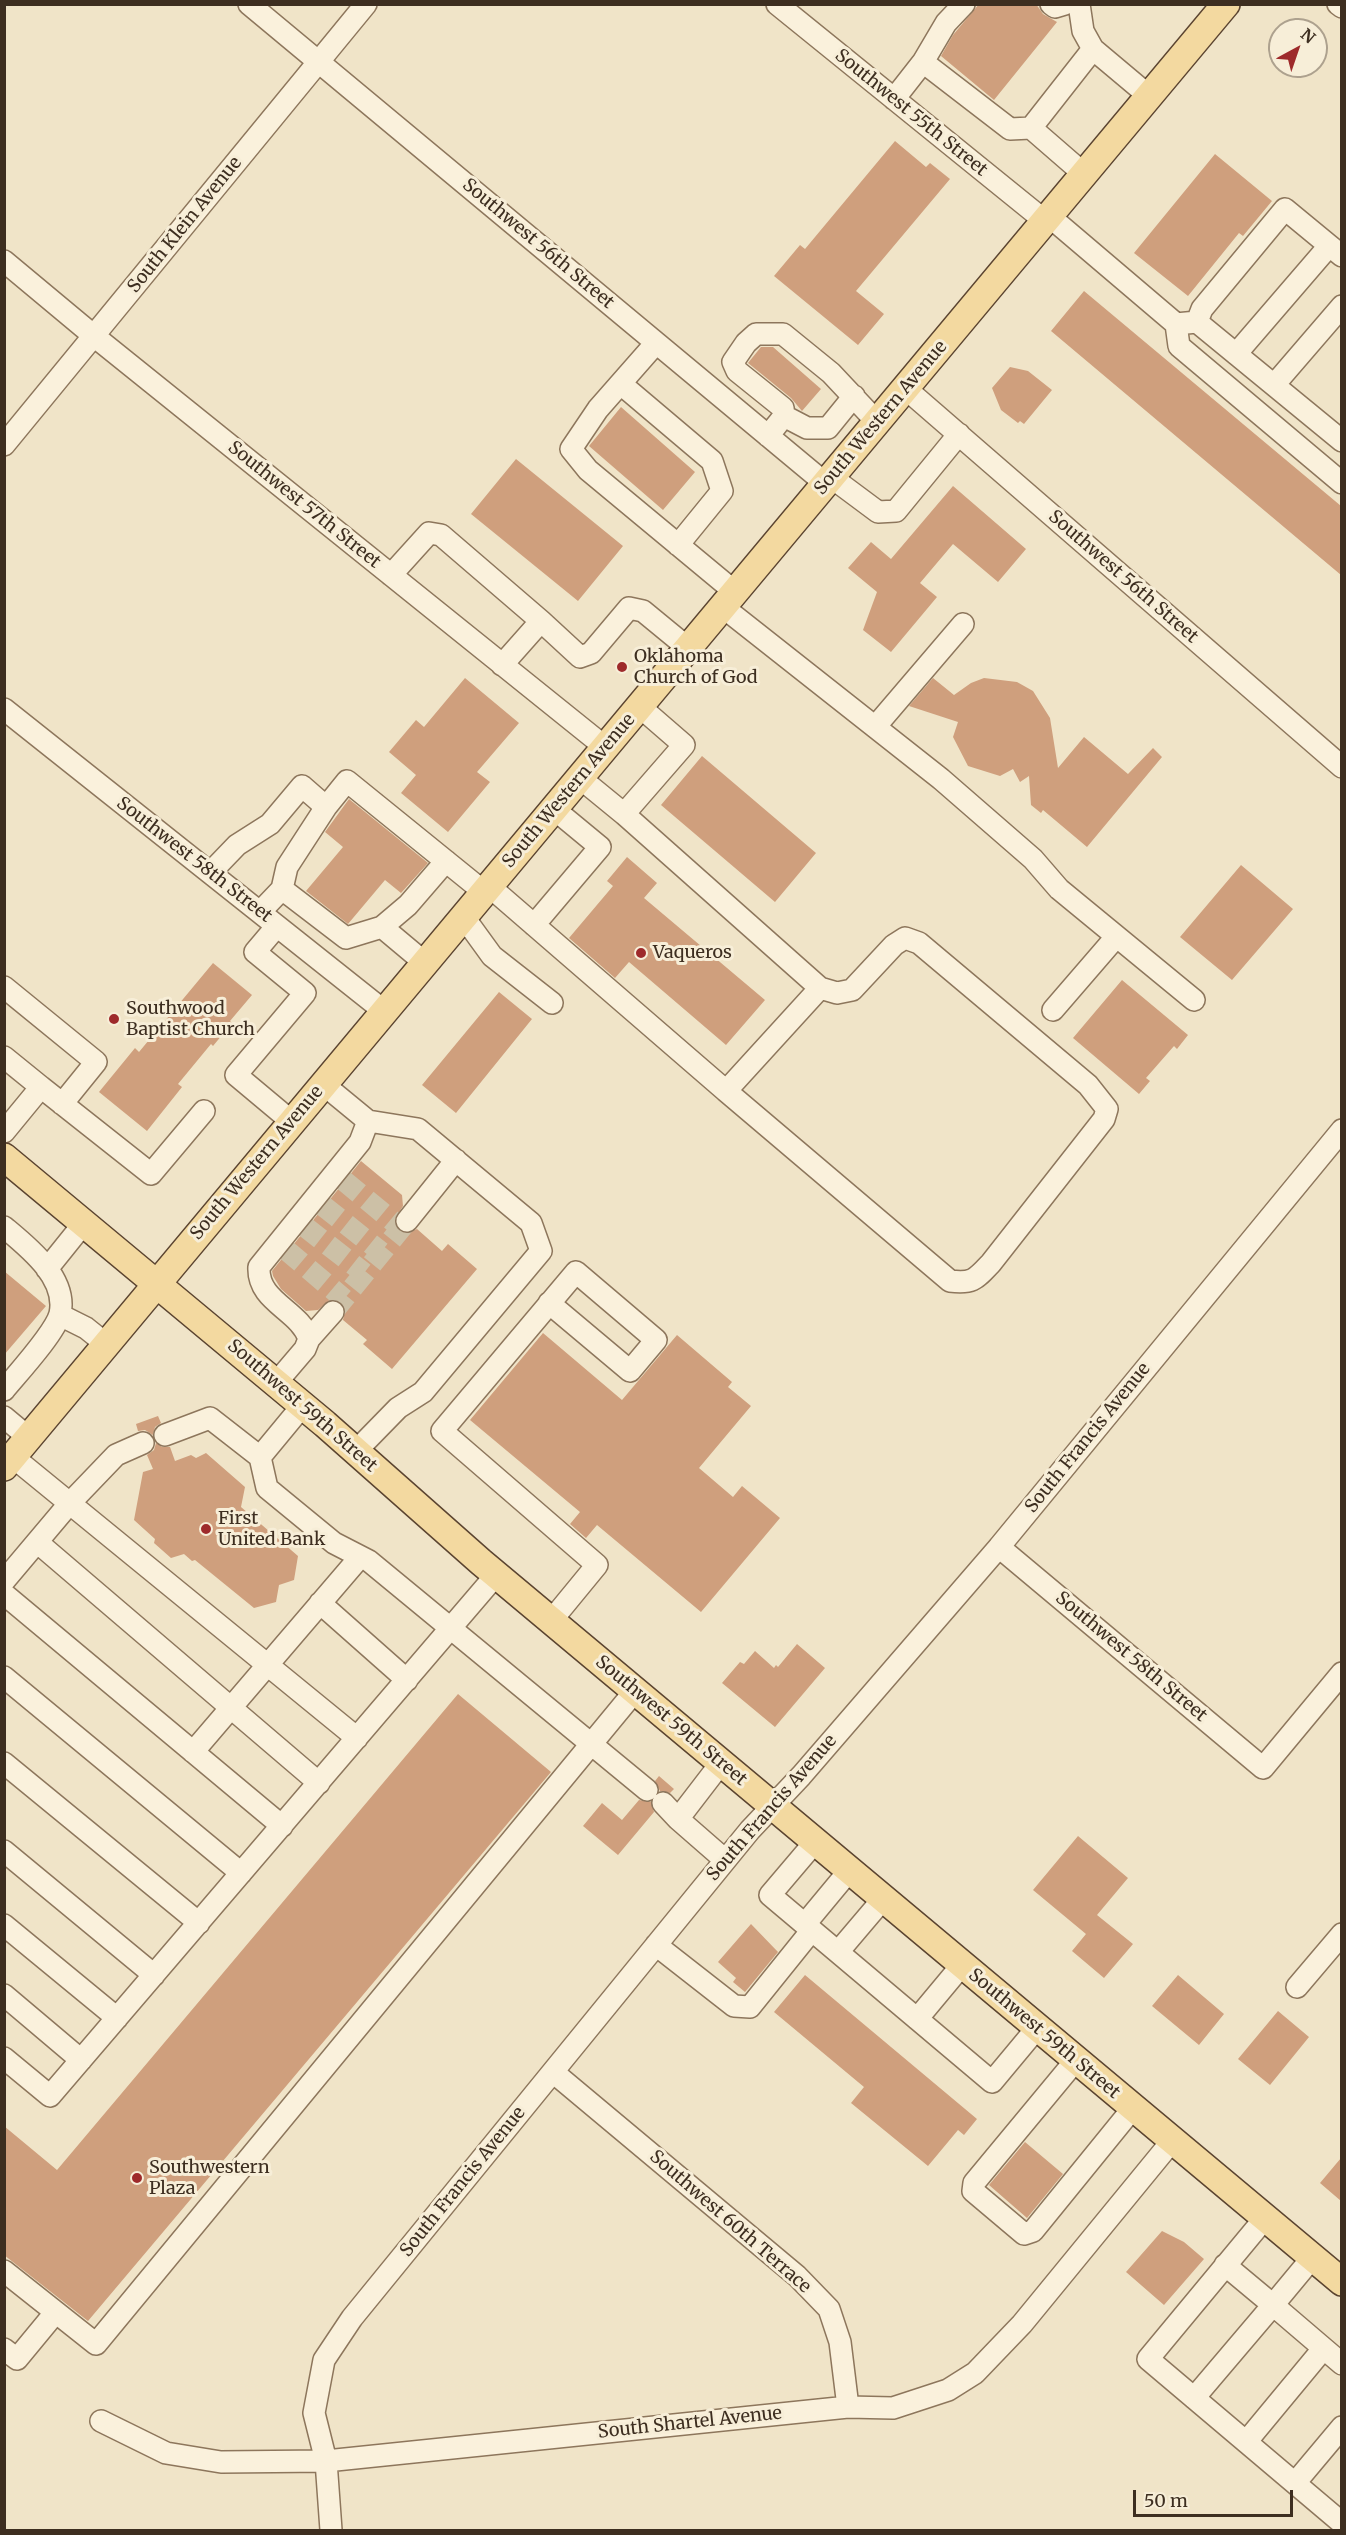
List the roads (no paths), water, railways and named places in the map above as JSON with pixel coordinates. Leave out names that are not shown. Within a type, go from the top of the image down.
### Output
[{"type":"main road","name":"South Western Avenue","points":[[15,1453],[1226,4]]},
{"type":"main road","name":"Southwest 59th Street","points":[[4,1156],[303,1405],[496,1575],[1341,2282]]},
{"type":"street","name":"Southwest 56th Street","points":[[249,4],[768,436],[878,513],[896,511],[959,434]]},
{"type":"street","name":"South Klein Avenue","points":[[4,445],[366,4]]},
{"type":"street","name":"Southwest 55th Street","points":[[777,4],[1047,218],[1176,324]]},
{"type":"street","points":[[894,99],[923,62],[946,22],[964,4]]},
{"type":"street","points":[[1051,4],[1055,7],[1065,4]]},
{"type":"street","points":[[1079,4],[1083,31],[1093,49],[1149,96]]},
{"type":"street","points":[[1030,128],[1093,49]]},
{"type":"street","points":[[923,62],[1010,129],[1030,128],[1084,174]]},
{"type":"street","points":[[1197,322],[1202,309],[1285,209],[1335,251],[1236,354]]},
{"type":"street","name":"Southwest 57th Street","points":[[4,261],[605,747]]},
{"type":"street","points":[[1274,385],[1341,306]]},
{"type":"street","points":[[1341,441],[1197,322],[1176,324],[1179,346],[1341,483]]},
{"type":"street","points":[[768,436],[784,416],[783,408],[737,371],[734,362],[746,343],[756,334],[783,334],[831,373],[877,422]]},
{"type":"street","points":[[656,343],[598,409],[571,449],[588,470],[678,545],[729,599],[875,727],[941,779],[1033,859],[1059,889],[1194,1000]]},
{"type":"street","points":[[724,399],[744,376]]},
{"type":"street","points":[[621,384],[712,461],[722,491],[678,545]]},
{"type":"street","name":"Southwest 56th Street","points":[[905,388],[1341,767]]},
{"type":"street","points":[[784,416],[807,428],[828,428],[854,396]]},
{"type":"street","points":[[391,575],[429,533],[441,535],[580,657],[591,653],[629,608],[644,611],[688,648]]},
{"type":"street","points":[[502,664],[541,621]]},
{"type":"street","points":[[875,727],[963,624]]},
{"type":"street","points":[[624,814],[684,745],[639,706]]},
{"type":"street","name":"Southwest 58th Street","points":[[4,708],[384,1011]]},
{"type":"street","points":[[260,912],[282,889],[287,867],[326,807],[347,781],[446,861],[534,925],[950,1281],[964,1283],[976,1280],[1104,1119],[1107,1109],[1088,1085],[919,943],[905,938],[894,945],[852,990],[837,993],[820,988],[624,814],[580,778]]},
{"type":"street","points":[[211,872],[237,845],[270,824],[302,786],[326,807]]},
{"type":"street","points":[[534,925],[600,847],[554,809]]},
{"type":"street","points":[[282,889],[346,938],[382,927],[408,905],[446,861]]},
{"type":"street","points":[[463,916],[492,956],[552,1004]]},
{"type":"street","points":[[278,926],[255,952],[305,993],[236,1075],[291,1121]]},
{"type":"street","points":[[382,927],[424,963]]},
{"type":"street","points":[[1053,1010],[1116,937]]},
{"type":"street","points":[[4,987],[96,1062],[62,1104]]},
{"type":"street","points":[[726,1091],[820,988]]},
{"type":"street","points":[[4,1057],[151,1174],[204,1111]]},
{"type":"street","points":[[323,1084],[368,1121],[418,1129],[531,1222],[541,1251],[423,1392],[398,1408],[356,1451]]},
{"type":"street","points":[[4,1132],[41,1087]]},
{"type":"street","points":[[309,1339],[306,1328],[276,1302],[263,1287],[258,1277],[259,1266],[281,1246],[339,1177],[360,1142],[368,1121]]},
{"type":"street","name":"South Francis Avenue","points":[[331,2530],[326,2461],[314,2414],[324,2360],[352,2318],[725,1860],[801,1776],[999,1547],[1341,1130]]},
{"type":"street","points":[[407,1221],[456,1160]]},
{"type":"street","points":[[47,1269],[84,1223]]},
{"type":"street","points":[[4,1227],[33,1252],[47,1269],[58,1293],[60,1315],[50,1332],[4,1390]]},
{"type":"street","points":[[549,1303],[630,1371],[656,1340],[576,1272],[549,1303],[442,1431],[597,1565],[551,1621]]},
{"type":"street","points":[[276,1383],[305,1349],[309,1339],[333,1312]]},
{"type":"street","points":[[60,1315],[86,1328],[106,1344]]},
{"type":"street","points":[[260,1457],[303,1405]]},
{"type":"street","points":[[4,1418],[15,1453],[69,1504],[269,1664],[357,1738]]},
{"type":"street","points":[[165,1435],[210,1418],[260,1457],[267,1488],[334,1543],[369,1561],[452,1628],[655,1796],[725,1860]]},
{"type":"street","points":[[143,1443],[116,1455],[69,1504],[37,1542],[5,1592],[282,1826]]},
{"type":"street","points":[[37,1542],[319,1783]]},
{"type":"street","name":"Southwest 58th Street","points":[[999,1547],[1263,1768],[1341,1673]]},
{"type":"street","points":[[193,1752],[360,1557]]},
{"type":"street","points":[[4,2058],[50,2096],[496,1575]]},
{"type":"street","points":[[320,1603],[407,1680]]},
{"type":"street","points":[[4,1677],[241,1873]]},
{"type":"street","points":[[4,2271],[96,2344],[635,1691]]},
{"type":"street","points":[[4,1763],[198,1923]]},
{"type":"street","points":[[678,1819],[721,1763]]},
{"type":"street","points":[[815,1842],[770,1895],[992,2082],[1037,2028]]},
{"type":"street","points":[[4,1851],[154,1975]]},
{"type":"street","points":[[656,1944],[734,2006],[750,2007],[849,1870]]},
{"type":"street","points":[[838,1952],[883,1899]]},
{"type":"street","points":[[4,1924],[117,2018]]},
{"type":"street","points":[[1297,1987],[1341,1934]]},
{"type":"street","points":[[917,2019],[962,1965]]},
{"type":"street","points":[[4,1995],[81,2060]]},
{"type":"street","points":[[1076,2060],[974,2183],[972,2191],[1024,2234],[1033,2231],[1133,2108]]},
{"type":"street","name":"Southwest 60th Terrace","points":[[553,2072],[797,2276],[828,2309],[840,2342],[848,2407]]},
{"type":"street","name":"South Shartel Avenue","points":[[101,2421],[166,2453],[177,2455],[221,2462],[326,2461],[848,2407],[893,2409],[948,2390],[975,2373],[1022,2325],[1172,2141]]},
{"type":"street","points":[[1265,2218],[1148,2359],[1341,2523]]},
{"type":"street","points":[[1194,2398],[1312,2258]]},
{"type":"street","points":[[1225,2265],[1341,2364]]},
{"type":"street","points":[[4,2349],[17,2359],[55,2313]]},
{"type":"street","points":[[1246,2442],[1323,2349]]},
{"type":"street","points":[[1295,2483],[1341,2427]]},
{"type":"tunnel","points":[[343,1180],[401,1228]]},
{"type":"tunnel","points":[[322,1205],[381,1252]]},
{"type":"tunnel","points":[[333,1312],[407,1221]]},
{"type":"tunnel","points":[[304,1226],[364,1273]]},
{"type":"tunnel","points":[[285,1249],[344,1299]]},
{"type":"place","name":"Oklahoma Church of God","points":[[622,667]]},
{"type":"place","name":"Vaqueros","points":[[641,953]]},
{"type":"place","name":"Southwood Baptist Church","points":[[114,1019]]},
{"type":"place","name":"First United Bank","points":[[206,1529]]},
{"type":"place","name":"Southwestern Plaza","points":[[137,2178]]}]
